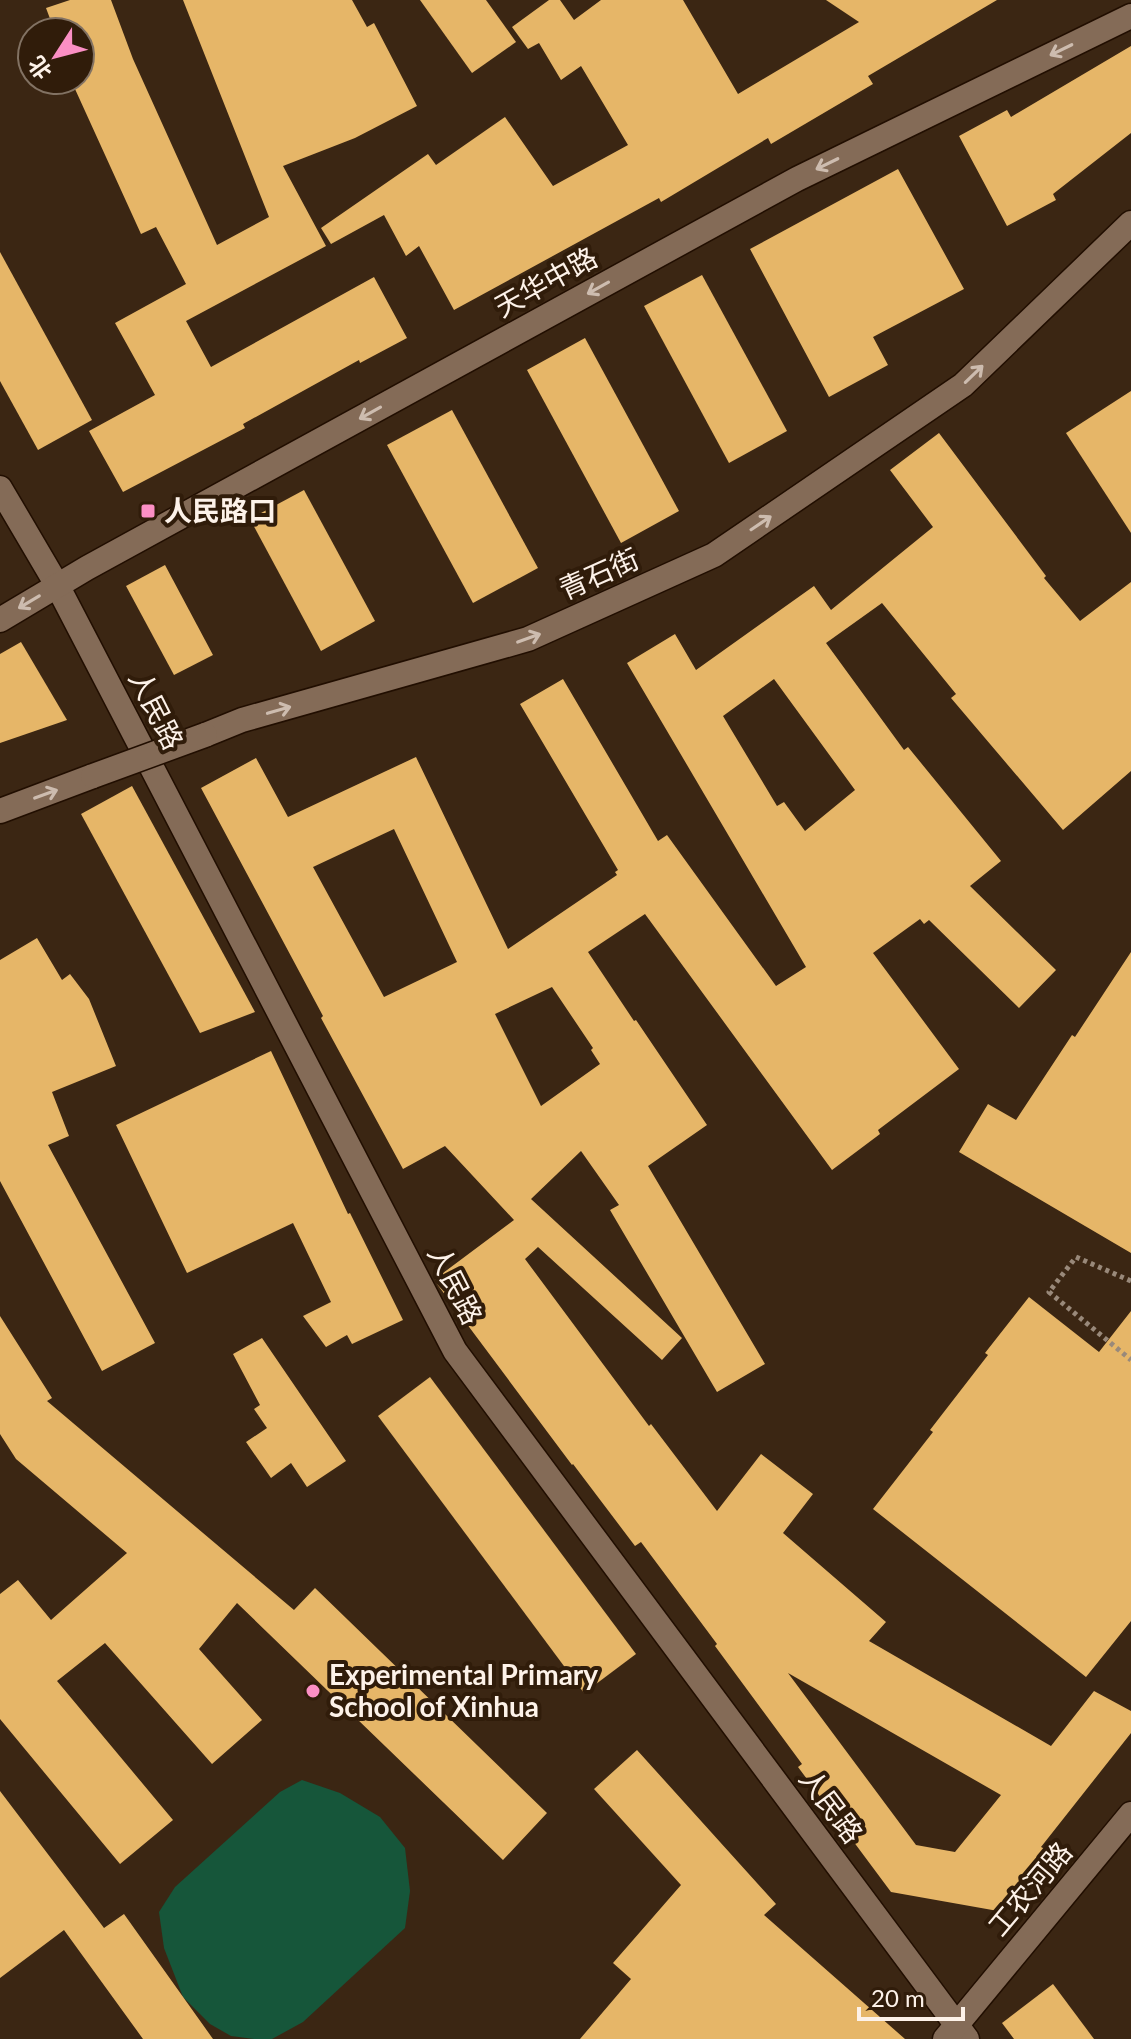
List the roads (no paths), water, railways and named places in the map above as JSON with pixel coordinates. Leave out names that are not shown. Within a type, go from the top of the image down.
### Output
[{"type":"street","name":"天华中路","points":[[0,620],[57,585],[797,179],[1131,16]]},
{"type":"street","name":"青石街","points":[[0,811],[242,720],[528,639],[714,555],[963,385],[1131,223]]},
{"type":"street","name":"人民路","points":[[0,488],[57,585],[455,1351],[956,2034]]},
{"type":"street","name":"工农河路","points":[[956,2034],[1131,1814]]},
{"type":"place","name":"人民路口","points":[[148,511]]},
{"type":"place","name":"Experimental Primary School of Xinhua","points":[[313,1691]]}]
